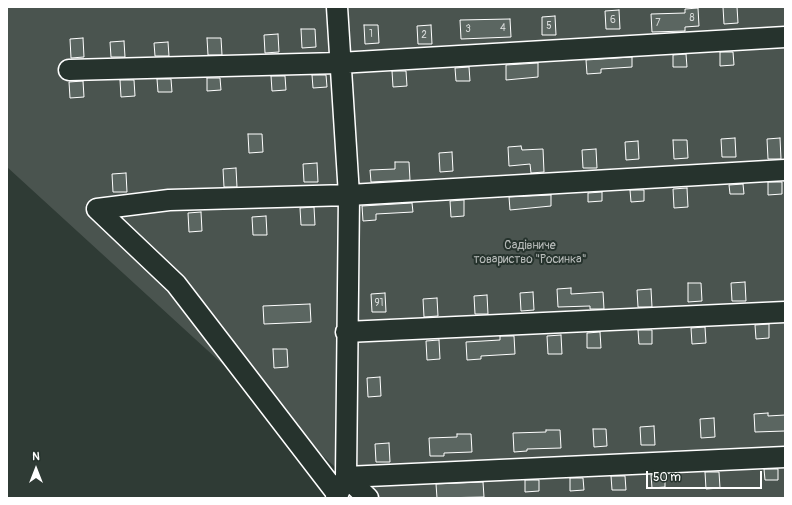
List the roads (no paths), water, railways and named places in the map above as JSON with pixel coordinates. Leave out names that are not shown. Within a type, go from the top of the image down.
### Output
[{"type":"lane","points":[[337,7],[339,63],[349,195],[340,490]]},
{"type":"lane","points":[[69,70],[339,63],[785,37]]},
{"type":"lane","points":[[368,498],[340,490],[176,284],[96,209],[169,200],[349,195],[785,170]]},
{"type":"lane","points":[[346,332],[785,312]]},
{"type":"lane","points":[[340,490],[785,457]]},
{"type":"park label","name":"Садівниче товариство \"Росинка\"","points":[[530,253]]}]
